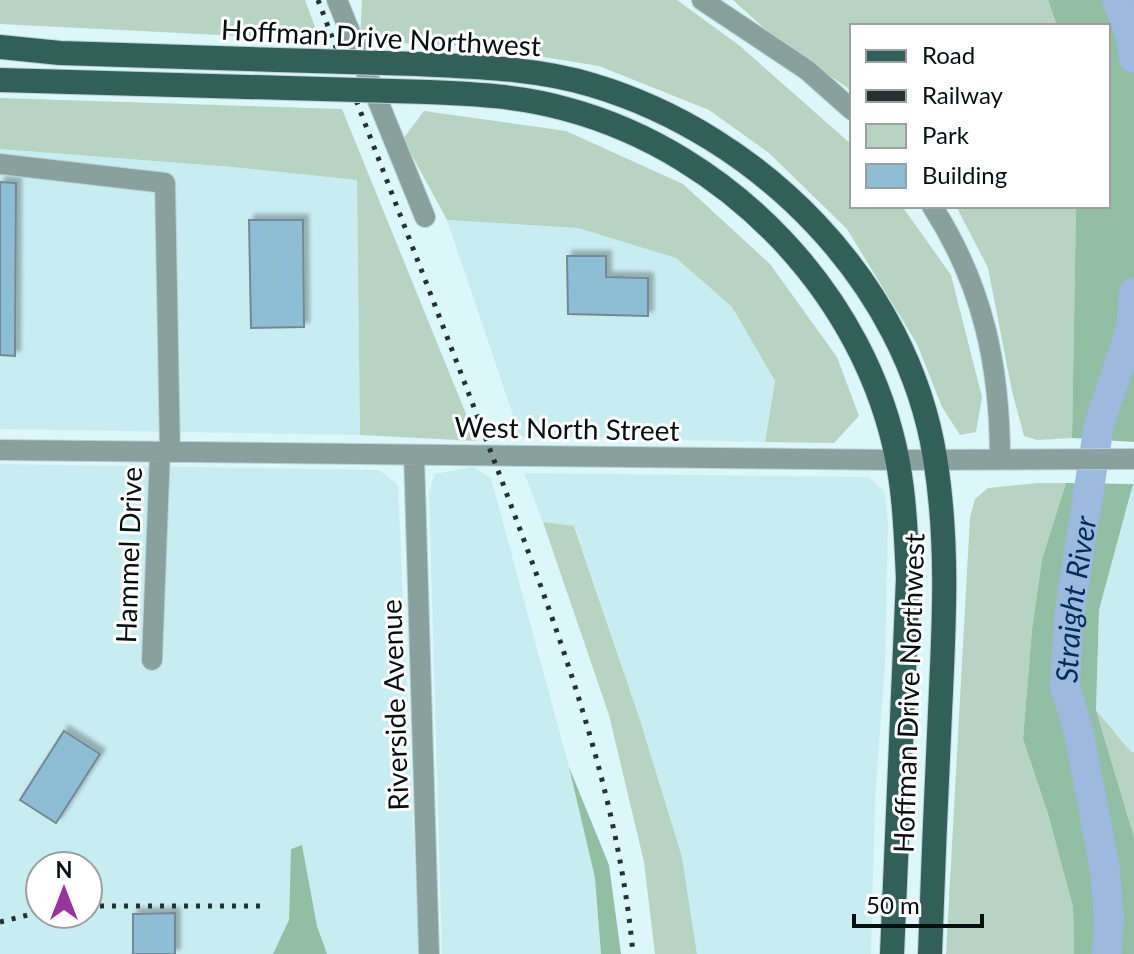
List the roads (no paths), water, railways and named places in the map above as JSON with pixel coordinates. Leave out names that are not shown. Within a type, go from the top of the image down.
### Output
[{"type":"main road","name":"Hoffman Drive Northwest","points":[[0,47],[60,53],[418,64],[513,70],[592,85],[664,113],[741,158],[781,189],[819,227],[863,283],[911,373],[936,459],[946,551],[946,602],[930,954]]},
{"type":"main road","name":"Hoffman Drive Northwest","points":[[0,80],[428,92],[505,97],[567,109],[606,121],[685,160],[721,185],[781,238],[830,301],[874,381],[903,492],[908,578],[892,954]]},
{"type":"street","points":[[337,0],[425,217]]},
{"type":"street","points":[[702,0],[807,70],[850,108]]},
{"type":"street","name":"Hammel Drive","points":[[0,164],[165,183],[165,452],[152,660]]},
{"type":"street","points":[[933,208],[965,265],[978,297],[997,378],[1000,459]]},
{"type":"street","name":"West North Street","points":[[0,450],[897,460],[1134,459]]},
{"type":"street","name":"Riverside Avenue","points":[[414,455],[429,954]]},
{"type":"waterway","name":"Straight River","points":[[1117,0],[1131,35],[1134,58]]},
{"type":"waterway","name":"Straight River","points":[[1107,954],[1109,918],[1105,870],[1079,733],[1065,686],[1069,616],[1099,425],[1131,329],[1134,293]]},
{"type":"railway","points":[[318,0],[564,652],[600,771],[614,831],[633,954]]},
{"type":"railway","points":[[104,906],[267,906]]},
{"type":"railway","points":[[0,922],[24,916]]}]
